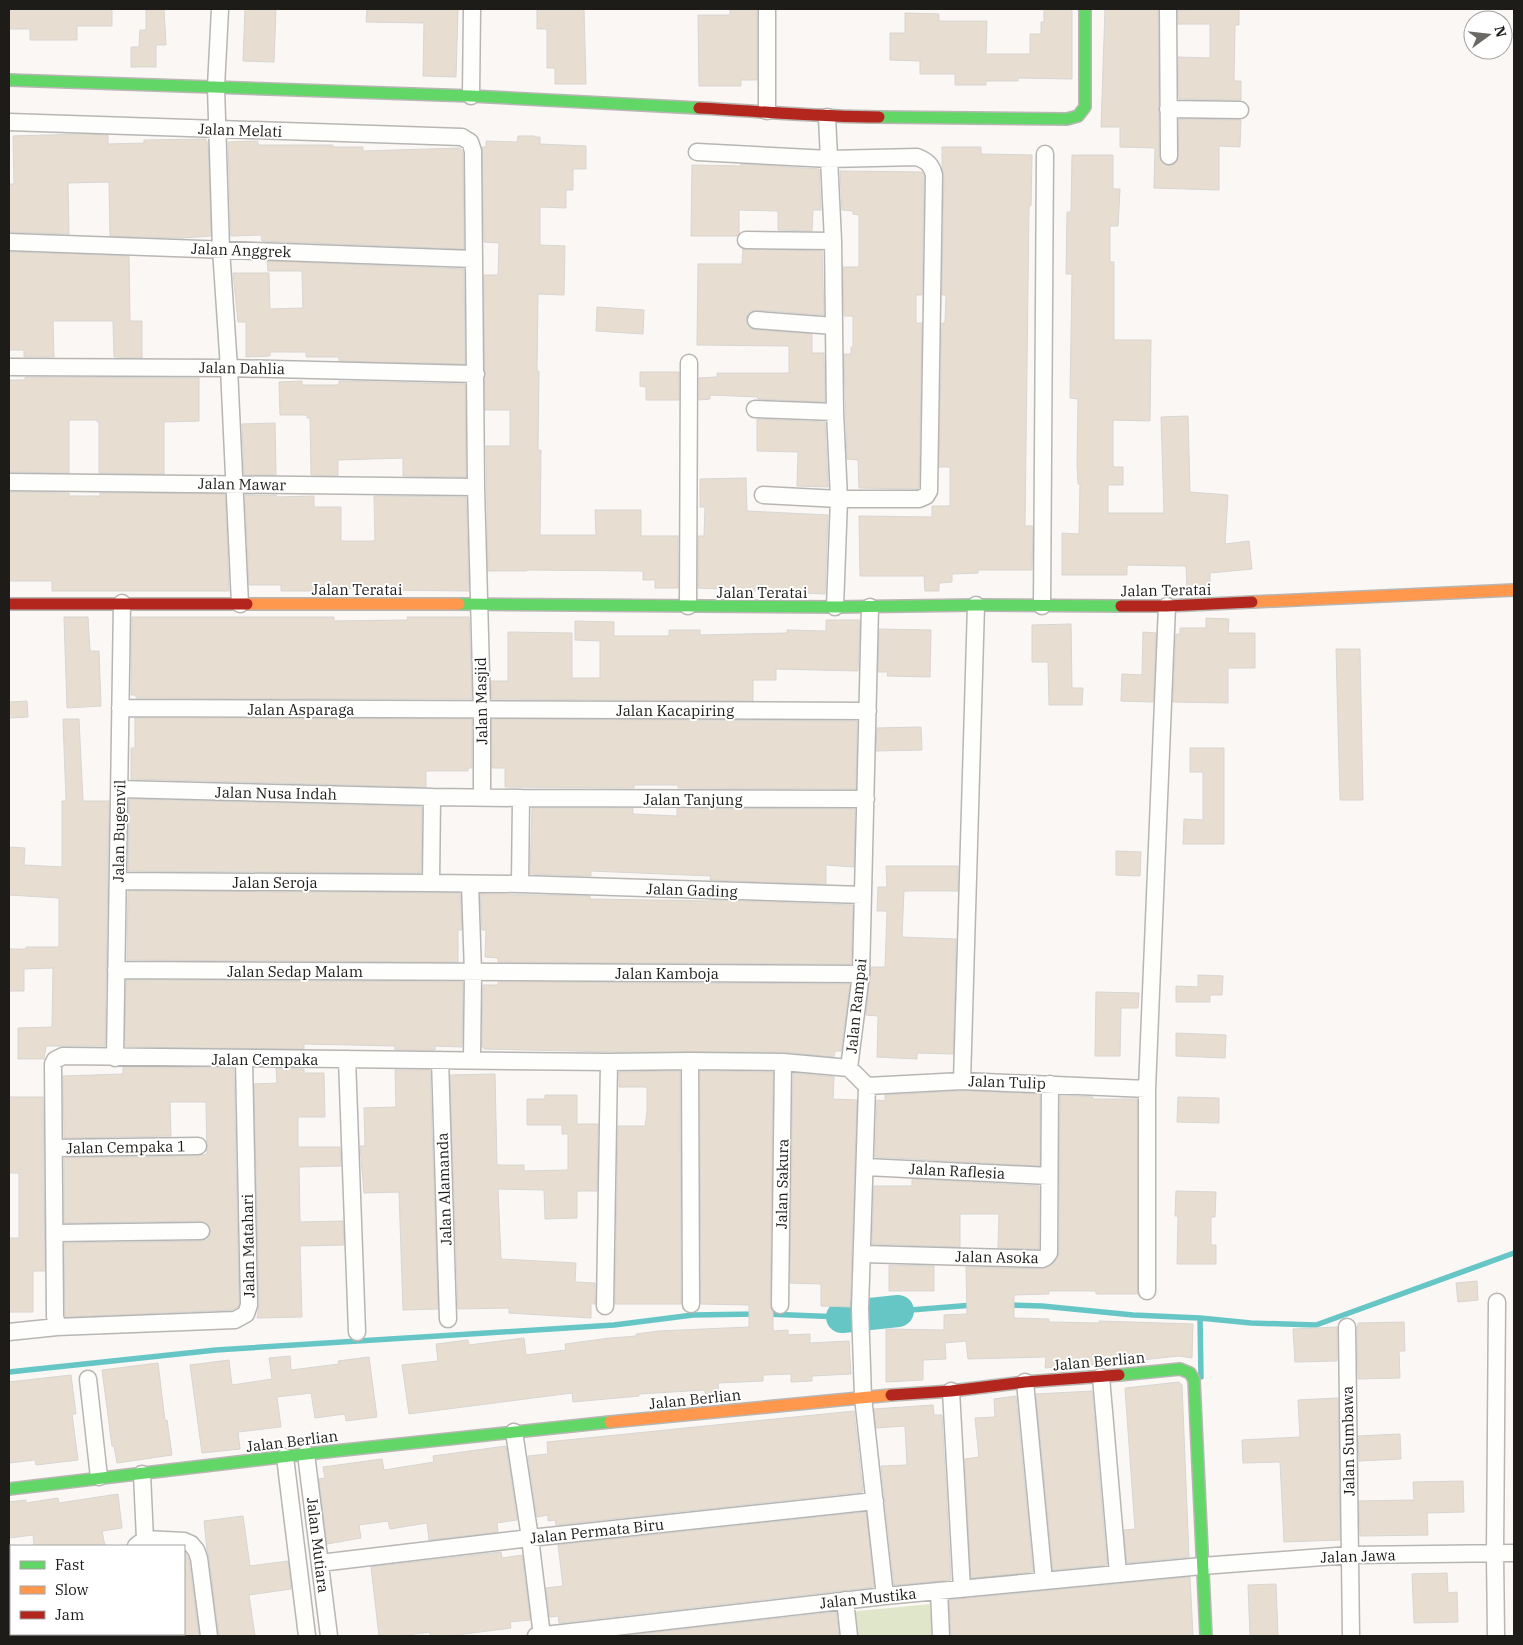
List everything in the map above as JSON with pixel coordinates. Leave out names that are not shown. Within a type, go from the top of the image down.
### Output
[{"type":"street","points":[[220,9],[216,91],[221,249],[229,368],[240,604]]},
{"type":"street","points":[[472,9],[472,96]]},
{"type":"street","points":[[767,9],[767,112]]},
{"type":"street","points":[[9,80],[216,91],[472,96],[827,117],[1067,119],[1078,116],[1086,107],[1085,9]]},
{"type":"street","points":[[1168,9],[1168,156]]},
{"type":"street","points":[[1168,108],[1240,110]]},
{"type":"street","points":[[827,117],[833,241],[835,412],[839,499],[835,607]]},
{"type":"street","name":"Jalan Melati","points":[[9,122],[218,126],[462,137],[470,142]]},
{"type":"street","name":"Jalan Masjid","points":[[470,142],[473,151],[476,487],[482,710],[482,798]]},
{"type":"street","points":[[697,152],[828,148],[917,157],[926,160],[934,174],[930,491],[926,496],[919,499],[839,499],[763,495]]},
{"type":"street","points":[[1042,606],[1045,154]]},
{"type":"street","points":[[746,240],[833,241]]},
{"type":"street","name":"Jalan Anggrek","points":[[9,242],[473,259]]},
{"type":"street","points":[[756,320],[834,326]]},
{"type":"street","points":[[688,606],[689,363]]},
{"type":"street","name":"Jalan Dahlia","points":[[9,367],[229,368],[476,374]]},
{"type":"street","points":[[755,409],[835,412]]},
{"type":"street","name":"Jalan Mawar","points":[[9,482],[476,487]]},
{"type":"street","name":"Jalan Teratai","points":[[9,604],[478,604],[870,608],[976,605],[1167,606],[1514,590]]},
{"type":"street","name":"Jalan Bugenvil","points":[[115,1058],[122,604]]},
{"type":"street","points":[[962,1081],[976,605]]},
{"type":"street","points":[[1147,1291],[1147,1089],[1167,606]]},
{"type":"street","name":"Jalan Rampai","points":[[867,1086],[849,1068],[861,974],[870,608]]},
{"type":"street","name":"Jalan Asparaga","points":[[120,708],[482,710]]},
{"type":"street","name":"Jalan Kacapiring","points":[[482,710],[868,711]]},
{"type":"street","name":"Jalan Nusa Indah","points":[[119,789],[482,798]]},
{"type":"street","points":[[431,883],[432,797]]},
{"type":"street","name":"Jalan Tanjung","points":[[482,798],[866,799]]},
{"type":"street","points":[[520,884],[521,798]]},
{"type":"street","name":"Jalan Seroja","points":[[118,881],[470,884]]},
{"type":"street","points":[[470,884],[473,973],[472,1060],[783,1062],[849,1068]]},
{"type":"street","name":"Jalan Gading","points":[[470,884],[520,884],[864,896]]},
{"type":"street","name":"Jalan Sedap Malam","points":[[116,970],[473,973]]},
{"type":"street","name":"Jalan Kamboja","points":[[473,973],[861,974]]},
{"type":"street","name":"Jalan Cempaka","points":[[55,1148],[53,1064],[58,1057],[472,1060]]},
{"type":"street","name":"Jalan Matahari","points":[[9,1332],[57,1327],[235,1320],[246,1314],[249,1305],[244,1059]]},
{"type":"street","points":[[347,1059],[357,1332]]},
{"type":"street","name":"Jalan Alamanda","points":[[440,1060],[448,1319]]},
{"type":"street","points":[[690,1061],[691,1304]]},
{"type":"street","points":[[605,1306],[609,1062]]},
{"type":"street","name":"Jalan Sakura","points":[[780,1305],[783,1062]]},
{"type":"street","name":"Jalan Tulip","points":[[867,1086],[962,1081],[1147,1089]]},
{"type":"street","name":"Jalan Asoka","points":[[863,1254],[1042,1259],[1046,1257],[1049,1252],[1050,1084]]},
{"type":"street","points":[[867,1086],[866,1167],[860,1309],[863,1397],[885,1596]]},
{"type":"street","name":"Jalan Cempaka 1","points":[[55,1148],[198,1146]]},
{"type":"street","points":[[55,1148],[57,1327]]},
{"type":"street","name":"Jalan Raflesia","points":[[866,1167],[1049,1176]]},
{"type":"street","points":[[55,1234],[201,1231]]},
{"type":"street","points":[[1496,1636],[1497,1302]]},
{"type":"street","name":"Jalan Sumbawa","points":[[1347,1328],[1350,1636]]},
{"type":"street","name":"Jalan Berlian","points":[[9,1489],[99,1477],[142,1474],[514,1432],[863,1397],[952,1391],[1025,1382],[1180,1369],[1188,1371],[1193,1376],[1195,1383],[1208,1566]]},
{"type":"street","points":[[1101,1377],[1118,1574]]},
{"type":"street","points":[[88,1379],[99,1477]]},
{"type":"street","points":[[1025,1382],[1044,1581]]},
{"type":"street","points":[[952,1391],[962,1589]]},
{"type":"street","points":[[514,1432],[542,1636]]},
{"type":"street","name":"Jalan Mutiara","points":[[306,1454],[329,1636]]},
{"type":"street","name":"Jalan Mutiara","points":[[285,1457],[307,1636]]},
{"type":"street","points":[[142,1474],[141,1542],[184,1541],[191,1544],[196,1550],[199,1558],[209,1636]]},
{"type":"street","name":"Jalan Permata Biru","points":[[320,1563],[530,1538],[875,1501]]},
{"type":"street","name":"Jalan Jawa","points":[[1208,1566],[1350,1555],[1514,1553]]},
{"type":"street","points":[[1206,1636],[1208,1566]]},
{"type":"street","name":"Jalan Mustika","points":[[536,1636],[584,1634],[845,1600],[1208,1566]]},
{"type":"street","points":[[939,1591],[941,1636]]},
{"type":"street","points":[[845,1600],[849,1636]]},
{"type":"green space","points":[[930,1604],[933,1636],[852,1636],[849,1612]]},
{"type":"building","points":[[9,9],[112,9],[112,26],[77,26],[77,40],[30,40],[30,29],[9,29]]},
{"type":"building","points":[[146,9],[164,9],[166,45],[156,45],[156,67],[131,67],[131,47],[139,47],[140,30],[146,30]]},
{"type":"building","points":[[245,9],[276,9],[274,62],[243,61]]},
{"type":"building","points":[[367,9],[458,9],[456,77],[423,76],[424,23],[366,22]]},
{"type":"building","points":[[537,9],[584,9],[586,84],[555,84],[555,68],[547,68],[547,29],[537,29]]},
{"type":"building","points":[[730,9],[757,9],[757,80],[741,80],[741,86],[699,86],[698,15],[730,15]]},
{"type":"building","points":[[1044,9],[1072,9],[1072,79],[1018,78],[1018,81],[986,81],[986,85],[955,85],[955,74],[920,74],[920,61],[890,60],[890,33],[905,33],[905,13],[939,14],[939,21],[987,21],[986,54],[1030,54],[1030,34],[1041,34],[1041,22],[1044,22]]},
{"type":"building","points":[[1105,9],[1158,9],[1159,156],[1164,164],[1170,166],[1178,160],[1179,119],[1241,120],[1240,147],[1219,146],[1219,190],[1154,188],[1155,148],[1120,147],[1120,127],[1101,127]]},
{"type":"building","points":[[1239,9],[1239,25],[1235,25],[1234,81],[1241,81],[1241,100],[1179,99],[1178,57],[1210,58],[1210,24],[1178,24],[1178,10]]},
{"type":"building","points":[[108,135],[108,144],[144,143],[144,140],[206,139],[206,142],[208,142],[211,236],[182,238],[110,236],[109,182],[68,183],[69,234],[9,232],[9,184],[14,184],[13,136]]},
{"type":"building","points":[[518,136],[540,137],[540,144],[586,146],[586,169],[573,169],[573,190],[566,190],[566,208],[540,207],[540,245],[565,246],[564,295],[538,294],[538,450],[541,450],[540,535],[596,535],[595,510],[641,510],[641,536],[678,536],[678,588],[655,588],[655,580],[643,580],[643,571],[488,571],[486,446],[510,446],[510,410],[485,410],[484,275],[498,275],[499,243],[484,242],[482,147],[486,147],[486,141],[517,142]]},
{"type":"building","points":[[258,141],[258,145],[363,147],[363,151],[460,148],[463,153],[464,249],[262,241],[261,235],[231,236],[228,142]]},
{"type":"building","points":[[942,147],[981,147],[981,154],[1032,155],[1031,206],[1029,206],[1025,526],[1033,526],[1032,570],[978,570],[978,573],[952,574],[952,582],[939,583],[939,591],[925,591],[924,576],[860,576],[859,516],[932,517],[932,506],[950,506],[950,467],[939,467],[942,323],[945,323],[946,295],[942,295],[944,175]]},
{"type":"building","points":[[1072,155],[1113,155],[1113,189],[1120,189],[1118,226],[1110,226],[1110,262],[1114,262],[1114,340],[1151,340],[1150,421],[1113,420],[1113,467],[1123,467],[1123,485],[1108,485],[1108,513],[1164,513],[1161,417],[1188,416],[1190,492],[1228,495],[1225,544],[1249,541],[1252,569],[1210,573],[1210,586],[1187,587],[1186,566],[1127,565],[1127,575],[1062,575],[1062,533],[1079,534],[1078,399],[1070,398],[1072,274],[1066,274],[1067,212],[1071,212]]},
{"type":"building","points":[[741,164],[819,169],[821,210],[813,210],[812,231],[778,230],[778,211],[739,210],[739,234],[737,236],[691,236],[692,165],[741,166]]},
{"type":"building","points":[[840,171],[922,172],[924,176],[922,295],[916,295],[916,323],[922,323],[919,488],[917,489],[859,488],[858,460],[847,459],[844,354],[851,354],[851,347],[853,347],[853,316],[844,316],[843,267],[859,267],[859,215],[853,214],[853,211],[842,210]]},
{"type":"building","points":[[743,249],[822,251],[824,315],[756,310],[748,314],[746,320],[750,328],[755,330],[812,334],[812,353],[824,353],[825,402],[710,395],[710,399],[699,400],[699,378],[717,377],[717,373],[789,373],[789,346],[697,345],[698,264],[742,264]]},
{"type":"building","points":[[9,252],[129,256],[130,321],[142,321],[142,358],[114,357],[113,321],[53,321],[54,357],[24,357],[24,350],[9,350]]},
{"type":"building","points":[[267,261],[464,269],[465,364],[339,361],[339,357],[306,357],[306,352],[270,352],[270,356],[246,357],[246,322],[238,322],[233,273],[269,273],[270,309],[303,308],[302,271],[268,271]]},
{"type":"building","points":[[597,307],[644,310],[643,334],[596,331]]},
{"type":"building","points":[[640,372],[679,372],[679,400],[646,400],[646,387],[640,386]]},
{"type":"building","points":[[25,377],[199,378],[199,421],[164,422],[164,474],[99,473],[99,422],[97,420],[69,420],[69,473],[9,472],[9,380],[25,380]]},
{"type":"building","points":[[302,381],[302,385],[339,385],[339,381],[465,384],[466,477],[403,476],[403,458],[338,460],[338,476],[311,475],[310,418],[307,418],[307,415],[280,415],[279,382]]},
{"type":"building","points":[[757,419],[825,422],[828,487],[797,486],[798,452],[757,451]]},
{"type":"building","points":[[275,423],[276,475],[244,475],[242,424]]},
{"type":"building","points":[[746,478],[747,511],[828,515],[825,594],[698,588],[698,536],[704,536],[705,507],[700,507],[700,479]]},
{"type":"building","points":[[9,492],[69,493],[69,496],[100,496],[100,493],[225,494],[229,591],[52,591],[52,581],[9,581]]},
{"type":"building","points":[[245,495],[276,495],[278,497],[314,496],[314,507],[341,507],[341,541],[375,541],[374,496],[466,497],[469,591],[377,590],[377,588],[333,589],[333,591],[281,591],[281,585],[249,585]]},
{"type":"building","points":[[64,617],[88,617],[90,651],[99,651],[101,706],[67,708]]},
{"type":"building","points":[[132,617],[334,617],[334,621],[408,620],[407,617],[469,617],[472,699],[136,698],[136,695],[131,695]]},
{"type":"building","points":[[1206,618],[1229,619],[1228,633],[1255,633],[1255,668],[1228,668],[1228,703],[1173,702],[1176,634],[1180,634],[1180,628],[1206,628]]},
{"type":"building","points":[[826,620],[860,620],[858,671],[776,669],[776,680],[753,680],[753,701],[492,699],[491,681],[508,681],[508,632],[572,633],[572,678],[600,678],[600,641],[575,640],[575,621],[614,622],[614,636],[669,636],[669,630],[700,630],[700,635],[787,633],[787,630],[826,631]]},
{"type":"building","points":[[1071,624],[1072,688],[1083,688],[1082,705],[1049,705],[1048,662],[1032,662],[1032,625]]},
{"type":"building","points":[[879,629],[931,630],[930,677],[887,676],[888,672],[878,672]]},
{"type":"building","points":[[1143,632],[1156,633],[1153,702],[1121,701],[1122,674],[1142,675]]},
{"type":"building","points":[[1336,649],[1360,649],[1363,800],[1340,800]]},
{"type":"building","points":[[27,701],[28,717],[9,718],[9,702]]},
{"type":"building","points":[[135,718],[472,719],[472,768],[468,768],[468,771],[426,771],[426,787],[131,779],[131,748],[135,748]]},
{"type":"building","points":[[63,719],[79,719],[83,801],[109,801],[105,1046],[46,1046],[44,1059],[18,1059],[18,1028],[52,1027],[53,968],[24,969],[24,991],[9,991],[9,949],[59,947],[59,898],[9,895],[9,847],[25,848],[24,865],[62,867],[62,801],[66,801]]},
{"type":"building","points":[[492,719],[857,721],[856,789],[678,788],[678,785],[634,785],[634,788],[505,787],[505,768],[492,768]]},
{"type":"building","points":[[921,727],[922,750],[876,751],[877,728]]},
{"type":"building","points":[[1190,748],[1224,748],[1224,844],[1183,844],[1184,819],[1203,820],[1203,772],[1190,772]]},
{"type":"building","points":[[129,800],[422,807],[421,873],[128,871]]},
{"type":"building","points":[[532,808],[633,808],[633,814],[677,816],[677,808],[855,809],[854,867],[826,865],[826,884],[710,880],[711,876],[591,871],[591,876],[530,874]]},
{"type":"building","points":[[1116,851],[1141,852],[1140,876],[1116,875]]},
{"type":"building","points":[[886,866],[958,866],[958,891],[904,891],[902,937],[956,939],[953,1054],[917,1053],[917,1059],[877,1057],[878,1016],[866,1015],[871,967],[885,967],[887,911],[877,911],[878,887],[887,887]]},
{"type":"building","points":[[128,891],[460,893],[462,930],[458,930],[458,962],[127,960]]},
{"type":"building","points":[[480,894],[590,896],[590,899],[710,900],[853,905],[851,964],[498,962],[498,958],[485,957],[486,930],[482,930]]},
{"type":"building","points":[[1198,975],[1223,976],[1222,995],[1210,995],[1210,1002],[1176,1002],[1176,986],[1198,987]]},
{"type":"building","points":[[126,980],[463,982],[462,1047],[435,1046],[435,1050],[395,1050],[395,1046],[304,1044],[304,1049],[125,1047]]},
{"type":"building","points":[[498,982],[850,984],[841,1051],[835,1051],[834,1057],[783,1052],[615,1052],[484,1049],[482,1047],[483,985],[498,985]]},
{"type":"building","points":[[1096,992],[1139,993],[1138,1008],[1121,1008],[1120,1056],[1095,1056]]},
{"type":"building","points":[[1176,1033],[1226,1035],[1225,1058],[1176,1056]]},
{"type":"building","points":[[123,1067],[234,1068],[239,1303],[238,1307],[232,1310],[65,1317],[64,1243],[201,1241],[206,1239],[211,1231],[209,1226],[201,1221],[64,1223],[64,1158],[198,1156],[207,1154],[206,1102],[170,1102],[171,1136],[64,1138],[63,1076],[123,1074]]},
{"type":"building","points":[[276,1068],[304,1069],[304,1073],[324,1073],[325,1117],[298,1117],[298,1147],[340,1147],[341,1166],[299,1167],[300,1222],[343,1221],[344,1245],[300,1246],[302,1317],[257,1318],[259,1305],[254,1084],[277,1083]]},
{"type":"building","points":[[395,1070],[430,1070],[438,1309],[403,1310],[399,1192],[364,1193],[360,1146],[365,1146],[364,1108],[396,1107]]},
{"type":"building","points":[[680,1071],[681,1304],[615,1304],[618,1126],[645,1126],[647,1112],[647,1087],[619,1087],[619,1072]]},
{"type":"building","points":[[700,1071],[773,1072],[770,1305],[773,1312],[773,1331],[788,1330],[788,1335],[810,1334],[810,1343],[849,1341],[851,1374],[812,1376],[812,1381],[791,1382],[791,1374],[763,1375],[763,1381],[718,1383],[719,1398],[706,1400],[705,1390],[639,1394],[639,1396],[573,1402],[572,1393],[409,1414],[402,1365],[438,1361],[436,1344],[468,1340],[469,1345],[524,1338],[526,1355],[566,1350],[565,1344],[636,1336],[636,1334],[659,1331],[749,1327],[749,1305],[701,1304]]},
{"type":"building","points":[[793,1073],[834,1077],[833,1099],[857,1100],[850,1307],[821,1306],[821,1284],[790,1283]]},
{"type":"building","points":[[495,1074],[497,1165],[524,1165],[524,1171],[568,1170],[568,1134],[562,1134],[562,1125],[527,1125],[527,1099],[545,1099],[545,1095],[577,1095],[577,1124],[598,1124],[597,1191],[577,1191],[577,1218],[545,1219],[544,1190],[498,1189],[501,1259],[576,1263],[575,1282],[595,1283],[595,1304],[591,1304],[591,1318],[509,1313],[509,1308],[458,1309],[450,1075]]},
{"type":"building","points":[[962,1091],[1040,1094],[1040,1166],[875,1157],[877,1100],[885,1101],[885,1095]]},
{"type":"building","points":[[1060,1095],[1093,1097],[1093,1099],[1137,1099],[1138,1294],[1096,1294],[1096,1291],[1049,1291],[1049,1294],[1014,1295],[1014,1318],[1049,1319],[1049,1322],[1099,1323],[1099,1321],[1193,1324],[1192,1358],[1179,1356],[1123,1362],[1123,1358],[1097,1358],[1096,1364],[1045,1368],[1046,1357],[968,1359],[966,1341],[945,1343],[946,1359],[923,1360],[923,1380],[886,1382],[886,1329],[944,1330],[944,1315],[967,1314],[966,1267],[1042,1269],[1050,1266],[1057,1259],[1059,1253]]},
{"type":"building","points":[[9,1097],[43,1097],[45,1271],[33,1271],[33,1312],[9,1312],[9,1238],[19,1238],[19,1173],[9,1173]]},
{"type":"building","points":[[1178,1097],[1219,1098],[1219,1123],[1177,1122]]},
{"type":"building","points":[[912,1179],[1039,1186],[1039,1249],[998,1248],[999,1214],[960,1214],[960,1247],[872,1244],[874,1186],[912,1186]]},
{"type":"building","points":[[1176,1191],[1216,1192],[1215,1217],[1211,1217],[1211,1245],[1216,1245],[1216,1264],[1177,1264],[1178,1216],[1175,1216]]},
{"type":"building","points":[[889,1265],[934,1266],[934,1291],[889,1291]]},
{"type":"building","points":[[1477,1281],[1478,1300],[1458,1302],[1456,1283]]},
{"type":"building","points":[[1404,1322],[1405,1351],[1399,1351],[1400,1378],[1358,1379],[1358,1323]]},
{"type":"building","points":[[1337,1327],[1337,1361],[1295,1362],[1293,1329]]},
{"type":"building","points":[[290,1356],[291,1370],[339,1364],[338,1361],[369,1357],[377,1417],[346,1421],[345,1414],[315,1418],[311,1393],[277,1397],[281,1427],[238,1432],[240,1449],[202,1453],[190,1365],[229,1360],[232,1385],[272,1379],[269,1358]]},
{"type":"building","points":[[158,1363],[165,1421],[167,1420],[172,1455],[117,1463],[114,1446],[112,1446],[102,1370]]},
{"type":"building","points":[[71,1375],[76,1414],[72,1414],[78,1460],[36,1465],[35,1460],[9,1463],[9,1382]]},
{"type":"building","points":[[1179,1382],[1182,1385],[1189,1557],[1127,1563],[1124,1530],[1135,1529],[1125,1388]]},
{"type":"building","points":[[1092,1391],[1107,1565],[1053,1570],[1036,1394]]},
{"type":"building","points":[[1016,1396],[1033,1572],[971,1578],[965,1459],[979,1457],[975,1418],[995,1417],[994,1399]]},
{"type":"building","points":[[1338,1398],[1340,1540],[1284,1542],[1280,1462],[1243,1463],[1242,1440],[1300,1437],[1298,1400]]},
{"type":"building","points":[[933,1405],[934,1415],[942,1415],[951,1580],[894,1585],[881,1466],[907,1465],[905,1426],[876,1428],[874,1409]]},
{"type":"building","points":[[854,1411],[863,1492],[556,1525],[555,1520],[548,1521],[548,1515],[537,1517],[528,1456],[548,1454],[547,1442]]},
{"type":"building","points":[[1400,1434],[1401,1459],[1359,1461],[1358,1436]]},
{"type":"building","points":[[506,1446],[517,1520],[497,1523],[498,1532],[429,1540],[427,1523],[390,1529],[388,1521],[359,1525],[361,1538],[327,1544],[319,1479],[325,1478],[323,1467],[382,1459],[384,1470],[434,1462],[433,1456]]},
{"type":"building","points":[[1463,1481],[1464,1512],[1427,1513],[1428,1535],[1360,1536],[1359,1501],[1414,1500],[1413,1482]]},
{"type":"building","points":[[118,1494],[122,1528],[102,1531],[105,1545],[34,1545],[33,1535],[9,1538],[9,1502],[26,1500],[26,1503],[58,1498],[59,1503]]},
{"type":"building","points":[[866,1512],[874,1587],[559,1623],[558,1616],[550,1617],[546,1588],[563,1586],[558,1545]]},
{"type":"building","points":[[243,1516],[250,1566],[288,1561],[291,1589],[249,1595],[255,1636],[219,1636],[204,1521]]},
{"type":"building","points":[[185,1552],[189,1560],[199,1636],[184,1636]]},
{"type":"building","points":[[501,1552],[502,1558],[522,1555],[530,1620],[510,1622],[511,1628],[449,1636],[430,1636],[430,1632],[400,1636],[379,1636],[371,1567]]},
{"type":"building","points":[[1447,1573],[1448,1593],[1457,1592],[1458,1622],[1414,1623],[1412,1574]]},
{"type":"building","points":[[1190,1577],[1193,1636],[951,1636],[949,1600]]},
{"type":"building","points":[[1276,1584],[1278,1636],[1250,1636],[1248,1585]]},
{"type":"building","points":[[836,1612],[839,1636],[622,1636]]},
{"type":"waterway","points":[[1201,1377],[1200,1318],[1251,1323],[1316,1325],[1514,1253]]},
{"type":"waterway","points":[[898,1311],[973,1305]]},
{"type":"waterway","points":[[1007,1305],[1042,1306],[1133,1315],[1200,1318]]},
{"type":"waterway","points":[[842,1317],[898,1311]]},
{"type":"waterway","points":[[9,1372],[216,1350],[614,1325],[693,1315],[757,1314]]},
{"type":"waterway","points":[[766,1314],[842,1317]]},
{"type":"traffic: fast","points":[[879,117],[1067,119],[1078,116],[1085,107],[1085,9]]},
{"type":"traffic: fast","points":[[9,80],[471,96],[699,108]]},
{"type":"traffic: fast","points":[[459,604],[835,607],[976,605],[1121,606]]},
{"type":"traffic: fast","points":[[1119,1375],[1180,1369],[1190,1373],[1194,1380],[1206,1636]]},
{"type":"traffic: fast","points":[[9,1489],[306,1454],[610,1422]]},
{"type":"traffic: slow","points":[[1252,602],[1514,590]]},
{"type":"traffic: slow","points":[[247,604],[459,604]]},
{"type":"traffic: slow","points":[[610,1422],[891,1395]]},
{"type":"traffic: jam","points":[[699,108],[879,117]]},
{"type":"traffic: jam","points":[[1121,606],[1252,602]]},
{"type":"traffic: jam","points":[[9,604],[247,604]]},
{"type":"traffic: jam","points":[[891,1395],[1119,1375]]}]
